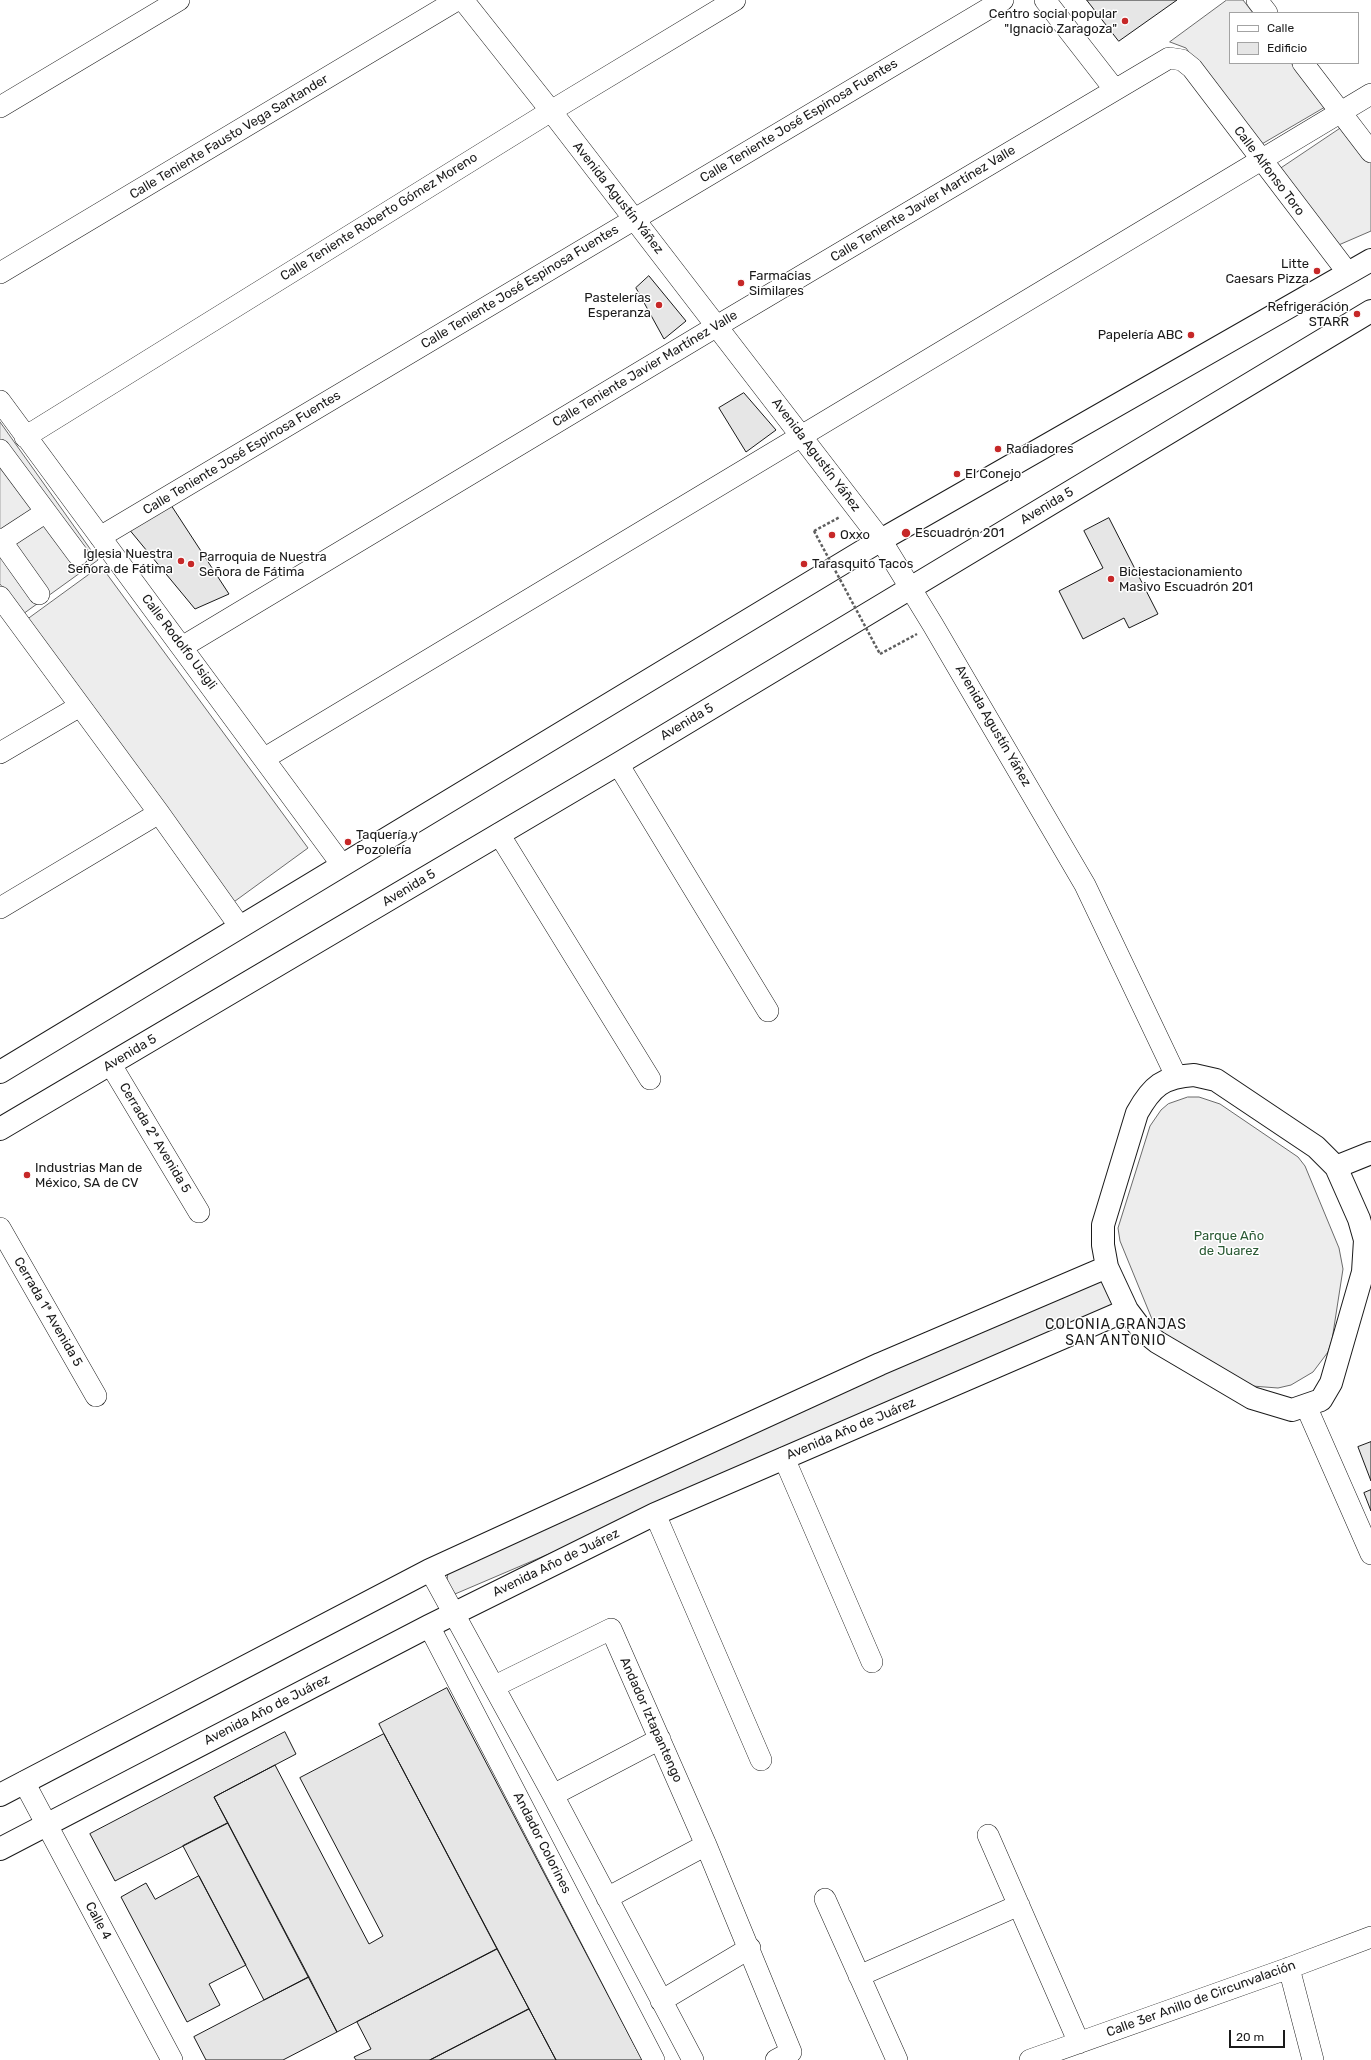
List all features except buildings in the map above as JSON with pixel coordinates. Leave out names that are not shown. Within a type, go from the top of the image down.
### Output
[{"type":"main road","points":[[0,1072],[881,540],[1371,260]]},
{"type":"main road","name":"Avenida 5","points":[[0,1129],[111,1065],[618,764],[1371,311]]},
{"type":"main road","points":[[1194,1075],[1216,1080],[1316,1147],[1336,1167],[1365,1216],[1363,1272],[1332,1383],[1321,1400],[1292,1410],[1252,1398],[1157,1342],[1142,1330],[1127,1310],[1107,1267],[1103,1244],[1103,1225],[1137,1113],[1146,1096],[1161,1083],[1176,1076],[1194,1075]]},
{"type":"main road","points":[[1336,1167],[1371,1153]]},
{"type":"main road","points":[[0,1795],[430,1570],[880,1364],[1107,1267]]},
{"type":"main road","name":"Avenida Año de Juárez","points":[[0,1849],[429,1626],[655,1514],[1127,1310]]},
{"type":"street","points":[[0,107],[179,0]]},
{"type":"street","name":"Calle Teniente Fausto Vega Santander","points":[[0,274],[458,0]]},
{"type":"street","name":"Avenida Agustín Yáñez","points":[[464,0],[552,110],[881,540],[912,588],[1085,885],[1176,1076]]},
{"type":"street","name":"Calle Teniente Roberto Gómez Moreno","points":[[25,437],[552,110],[735,0]]},
{"type":"street","name":"Calle Teniente José Espinosa Fuentes","points":[[100,537],[1003,0]]},
{"type":"street","points":[[1044,0],[1115,90]]},
{"type":"street","name":"Calle Teniente Javier Martínez Valle","points":[[182,647],[717,326],[1169,58],[1182,60],[1192,68]]},
{"type":"street","points":[[1304,64],[1371,152]]},
{"type":"street","name":"Calle Alfonso Toro","points":[[1192,68],[1348,273]]},
{"type":"street","points":[[265,758],[800,435],[1371,94]]},
{"type":"street","name":"Calle Rodolfo Usigli","points":[[0,401],[25,437],[265,758],[342,865]]},
{"type":"street","points":[[0,450],[78,555]]},
{"type":"street","points":[[40,594],[0,541],[46,512]]},
{"type":"street","points":[[0,597],[158,812],[240,927]]},
{"type":"street","points":[[0,753],[80,706]]},
{"type":"street","points":[[618,764],[768,1011]]},
{"type":"street","points":[[0,908],[158,812]]},
{"type":"street","points":[[499,834],[650,1079]]},
{"type":"street","name":"Cerrada 2ª Avenida 5","points":[[111,1065],[199,1212]]},
{"type":"street","name":"Cerrada 1ª Avenida 5","points":[[0,1228],[96,1396]]},
{"type":"street","points":[[1306,1406],[1371,1554]]},
{"type":"street","points":[[784,1458],[872,1662]]},
{"type":"street","points":[[655,1514],[762,1760]]},
{"type":"street","points":[[430,1570],[495,1686],[693,2060]]},
{"type":"street","name":"Andador Colorines","points":[[429,1626],[654,2060]]},
{"type":"street","name":"Andador Iztapantengo","points":[[495,1686],[611,1629],[750,1948],[783,2056]]},
{"type":"street","points":[[553,1795],[660,1739]]},
{"type":"street","name":"Calle 4","points":[[24,1782],[172,2060]]},
{"type":"street","points":[[988,1835],[1079,2043]]},
{"type":"street","points":[[607,1898],[706,1845]]},
{"type":"street","points":[[825,1899],[897,2060]]},
{"type":"street","points":[[859,1976],[1019,1905]]},
{"type":"street","name":"Calle 3er Anillo de Circunvalación","points":[[1030,2060],[1289,1968],[1371,1936]]},
{"type":"street","points":[[661,2001],[750,1948]]},
{"type":"street","points":[[1289,1968],[1313,2060]]},
{"type":"path","points":[[843,515],[814,531],[880,654],[923,631]]},
{"type":"shaded area","points":[[1227,0],[1243,0],[1252,12],[1229,12],[1229,64],[1292,64],[1325,107],[1255,148],[1186,48],[1170,42]]},
{"type":"shaded area","points":[[1344,126],[1371,163],[1371,231],[1334,247],[1277,171]]},
{"type":"shaded area","points":[[0,422],[98,560],[23,614],[0,584]]},
{"type":"shaded area","points":[[101,566],[308,848],[231,904],[24,622]]},
{"type":"shaded area","name":"Parque Año de Juarez","points":[[1188,1097],[1199,1097],[1220,1104],[1298,1157],[1305,1166],[1339,1248],[1343,1269],[1332,1340],[1328,1352],[1313,1372],[1291,1385],[1278,1388],[1252,1386],[1159,1331],[1154,1324],[1120,1241],[1118,1228],[1150,1126],[1161,1110],[1168,1104]]},
{"type":"shaded area","points":[[1102,1269],[1120,1310],[455,1594],[450,1588],[447,1580],[448,1572]]},
{"type":"place","name":"Centro social popular \"Ignacio Zaragoza\"","points":[[1125,21]]},
{"type":"place","name":"Litte Caesars Pizza","points":[[1317,271]]},
{"type":"place","name":"Farmacias Similares","points":[[741,283]]},
{"type":"place","name":"Pastelerías Esperanza","points":[[659,305]]},
{"type":"place","name":"Refrigeración STARR","points":[[1357,314]]},
{"type":"place","name":"Papelería ABC","points":[[1191,335]]},
{"type":"place","name":"Radiadores","points":[[998,449]]},
{"type":"place","name":"El Conejo","points":[[957,474]]},
{"type":"place","name":"Escuadrón 201","points":[[906,533]]},
{"type":"place","name":"Oxxo","points":[[832,535]]},
{"type":"place","name":"Iglesia Nuestra Señora de Fátima","points":[[181,561]]},
{"type":"place","name":"Parroquia de Nuestra Señora de Fátima","points":[[191,564]]},
{"type":"place","name":"Tarasquito Tacos","points":[[804,564]]},
{"type":"place","name":"Biciestacionamiento Masivo Escuadrón 201","points":[[1111,579]]},
{"type":"place","name":"Taquería y Pozolería","points":[[348,842]]},
{"type":"place","name":"Industrias Man de México, SA de CV","points":[[27,1175]]},
{"type":"district","name":"COLONIA GRANJAS SAN ANTONIO","points":[[1116,1334]]}]
